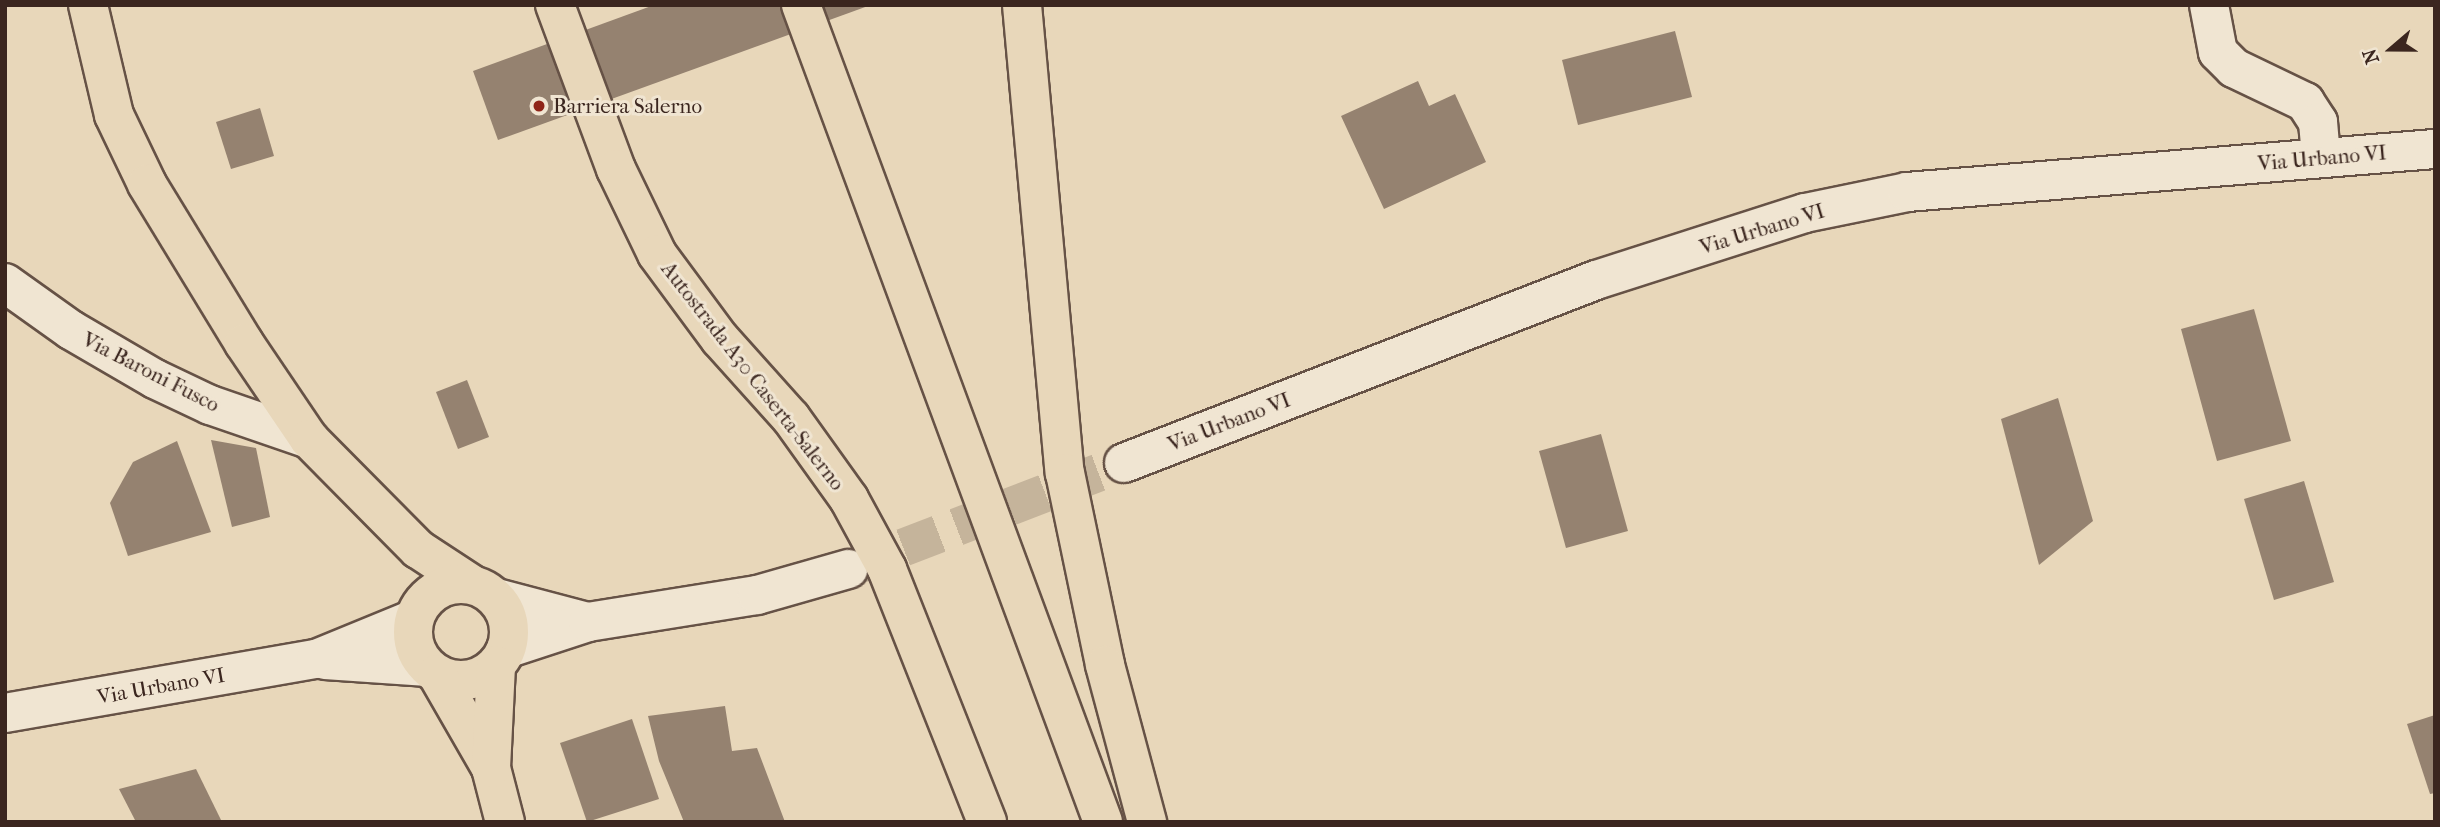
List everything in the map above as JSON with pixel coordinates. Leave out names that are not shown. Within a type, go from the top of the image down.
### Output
[{"type":"main road","points":[[88,5],[114,115],[147,184],[309,439],[418,549],[484,591],[508,622],[501,657],[491,768]]},
{"type":"main road","name":"Autostrada A30 Caserta-Salerno","points":[[555,5],[615,169],[657,254],[720,339],[790,418],[849,499],[887,569],[987,822]]},
{"type":"main road","points":[[801,5],[1104,822]]},
{"type":"main road","points":[[1022,5],[1065,473],[1105,665],[1147,822]]},
{"type":"main road","points":[[418,549],[415,645],[491,768],[505,822]]},
{"type":"main road","points":[[416,614],[440,588],[484,591]]},
{"type":"main road","points":[[433,671],[468,680],[501,657]]},
{"type":"street","points":[[2209,5],[2218,52],[2234,68],[2305,102],[2318,122],[2320,158]]},
{"type":"street","name":"Via Urbano VI","points":[[1124,463],[1597,280],[1805,213],[1907,192],[2435,149]]},
{"type":"street","name":"Via Baroni Fusco","points":[[5,283],[71,330],[155,379],[210,405],[309,439]]},
{"type":"street","points":[[501,657],[588,622],[757,595],[848,569]]},
{"type":"street","points":[[484,591],[588,622]]},
{"type":"street","name":"Via Urbano VI","points":[[5,713],[316,659],[416,614]]},
{"type":"street","name":"Via Urbano VI","points":[[316,659],[433,671]]},
{"type":"building","name":"Barriera Salerno","points":[[654,5],[868,6],[498,140],[473,71]]},
{"type":"building","points":[[1675,31],[1692,97],[1578,125],[1562,60]]},
{"type":"building","points":[[1418,81],[1429,106],[1455,94],[1486,162],[1384,209],[1341,116]]},
{"type":"building","points":[[260,108],[274,156],[231,169],[216,122]]},
{"type":"building","points":[[2254,309],[2291,441],[2217,461],[2181,329]]},
{"type":"building","points":[[467,380],[489,437],[458,449],[436,392]]},
{"type":"building","points":[[2058,398],[2093,521],[2039,565],[2001,419]]},
{"type":"building","points":[[1601,434],[1628,531],[1566,548],[1539,451]]},
{"type":"building","points":[[211,440],[256,448],[270,517],[232,527]]},
{"type":"building","points":[[177,441],[211,532],[128,556],[110,503],[133,462]]},
{"type":"building","points":[[2304,481],[2334,582],[2274,600],[2244,499]]},
{"type":"building","points":[[725,706],[732,751],[757,748],[785,822],[684,822],[659,761],[648,716]]},
{"type":"building","points":[[2435,715],[2435,793],[2430,794],[2407,724]]},
{"type":"building","points":[[632,719],[659,799],[587,822],[560,743]]},
{"type":"building","points":[[196,769],[222,822],[136,822],[119,789]]},
{"type":"tunnel","points":[[850,568],[1124,463]]},
{"type":"place","name":"Barriera Salerno","points":[[539,106]]}]
